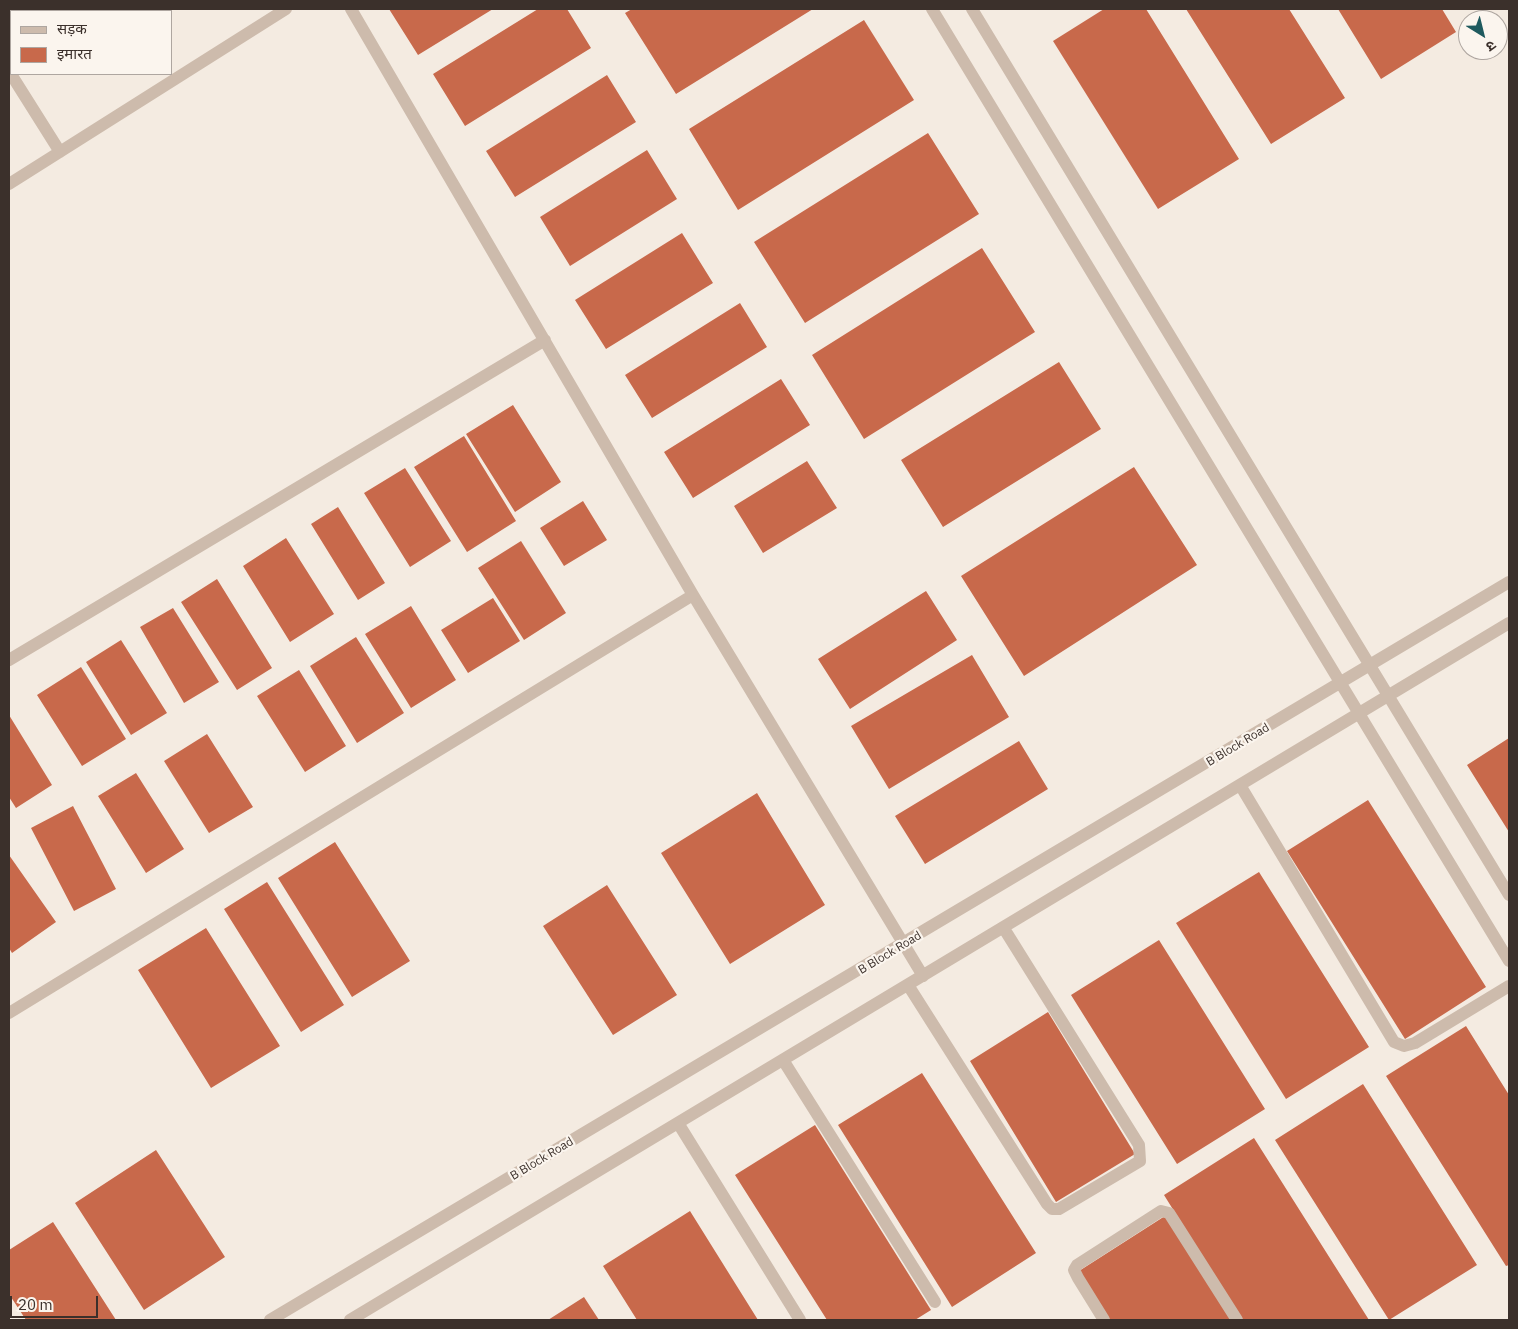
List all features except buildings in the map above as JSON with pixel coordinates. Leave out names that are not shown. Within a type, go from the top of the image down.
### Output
[{"type":"street","points":[[9,184],[286,9]]},
{"type":"street","points":[[351,9],[693,596],[923,976]]},
{"type":"street","points":[[972,9],[1509,895]]},
{"type":"street","points":[[935,10],[1509,961]]},
{"type":"street","points":[[12,75],[60,152]]},
{"type":"street","points":[[9,660],[545,340]]},
{"type":"street","name":"B Block Road","points":[[270,1320],[1371,666],[1509,582]]},
{"type":"street","points":[[9,1013],[693,596]]},
{"type":"street","points":[[350,1320],[1509,623]]},
{"type":"street","points":[[1240,785],[1394,1042],[1404,1046],[1415,1043],[1509,986]]},
{"type":"street","points":[[908,985],[1047,1204],[1052,1209],[1059,1209],[1116,1175],[1140,1160],[1139,1145],[1003,927]]},
{"type":"street","points":[[784,1060],[935,1302]]},
{"type":"street","points":[[678,1123],[800,1320]]},
{"type":"street","points":[[1104,1320],[1078,1278],[1074,1270],[1076,1265],[1161,1211],[1170,1213],[1237,1320]]}]
